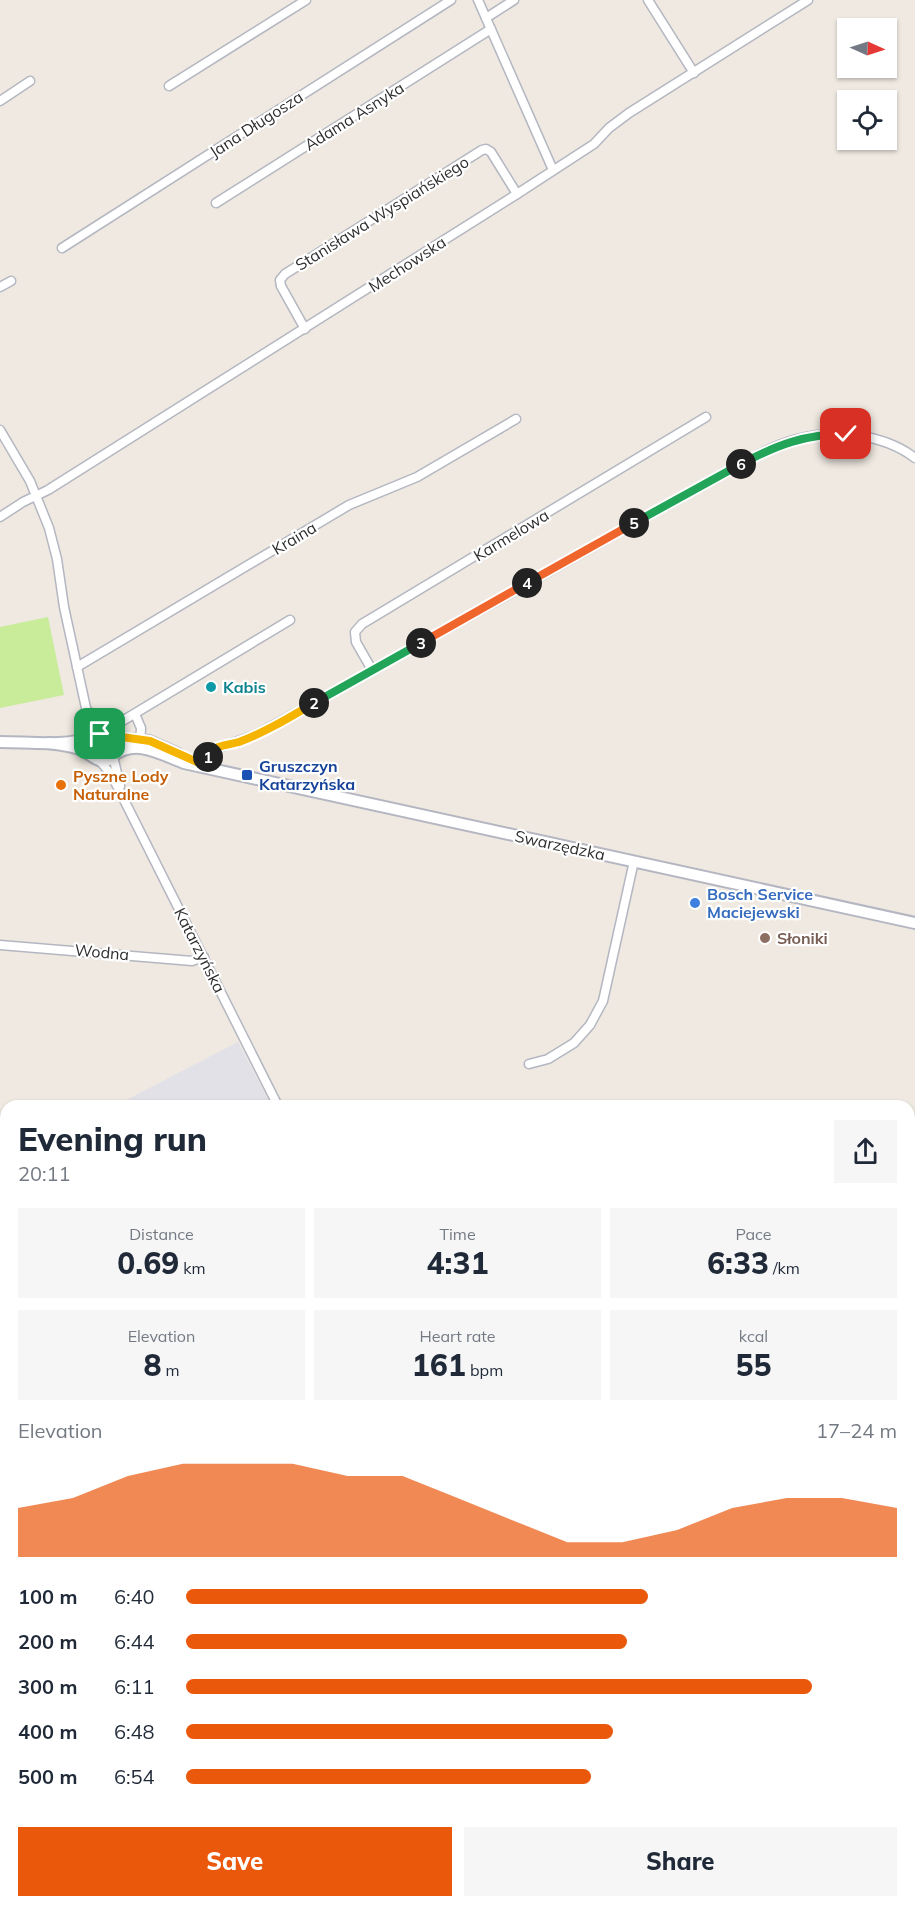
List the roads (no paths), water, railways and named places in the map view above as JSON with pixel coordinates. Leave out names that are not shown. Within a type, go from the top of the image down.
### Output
[{"type":"street","points":[[169,86],[306,0]]},
{"type":"street","name":"Jana Długosza","points":[[62,248],[451,0]]},
{"type":"street","points":[[478,0],[553,170]]},
{"type":"street","points":[[486,18],[514,0]]},
{"type":"street","points":[[648,0],[694,73]]},
{"type":"street","name":"Mechowska","points":[[0,517],[305,329],[517,194],[594,144],[609,128],[629,113],[694,73],[796,3],[808,0]]},
{"type":"street","name":"Adama Asnyka","points":[[216,203],[491,29]]},
{"type":"street","points":[[0,101],[30,81]]},
{"type":"street","name":"Stanisława Wyspiańskiego","points":[[305,329],[281,286],[280,280],[295,268],[482,150],[486,149],[491,152],[517,194]]},
{"type":"street","points":[[0,287],[11,281]]},
{"type":"street","name":"Karmelowa","points":[[372,670],[356,642],[354,632],[362,624],[706,417]]},
{"type":"street","name":"Kraina","points":[[76,667],[340,510],[427,472],[516,419]]},
{"type":"street","points":[[0,430],[36,496],[54,543],[76,667],[86,708],[116,746],[113,756]]},
{"type":"street","points":[[206,766],[209,752],[213,748],[228,746],[259,734],[771,448],[798,439],[828,434],[846,434],[883,442],[915,458]]},
{"type":"street","points":[[135,714],[141,728],[140,743],[106,760],[96,758],[90,749],[106,733],[135,714],[290,620]]},
{"type":"street","name":"Swarzędzka","points":[[0,741],[50,743],[84,740],[106,733],[140,743],[184,763],[915,923]]},
{"type":"street","name":"Swarzędzka","points":[[50,743],[83,751],[96,758]]},
{"type":"street","name":"Katarzyńska","points":[[113,756],[122,795]]},
{"type":"street","name":"Katarzyńska","points":[[96,758],[111,774],[122,795],[275,1100]]},
{"type":"street","points":[[529,1064],[548,1059],[574,1043],[590,1025],[603,1001],[634,861]]},
{"type":"street","name":"Wodna","points":[[0,945],[192,961],[204,957]]},
{"type":"place","name":"Kabis","points":[[211,687]]},
{"type":"place","name":"Gruszczyn Katarzyńska","points":[[247,775]]},
{"type":"place","name":"Pyszne Lody Naturalne","points":[[61,785]]},
{"type":"place","name":"Bosch Service Maciejewski","points":[[695,903]]},
{"type":"place","name":"Słoniki","points":[[765,938]]}]
